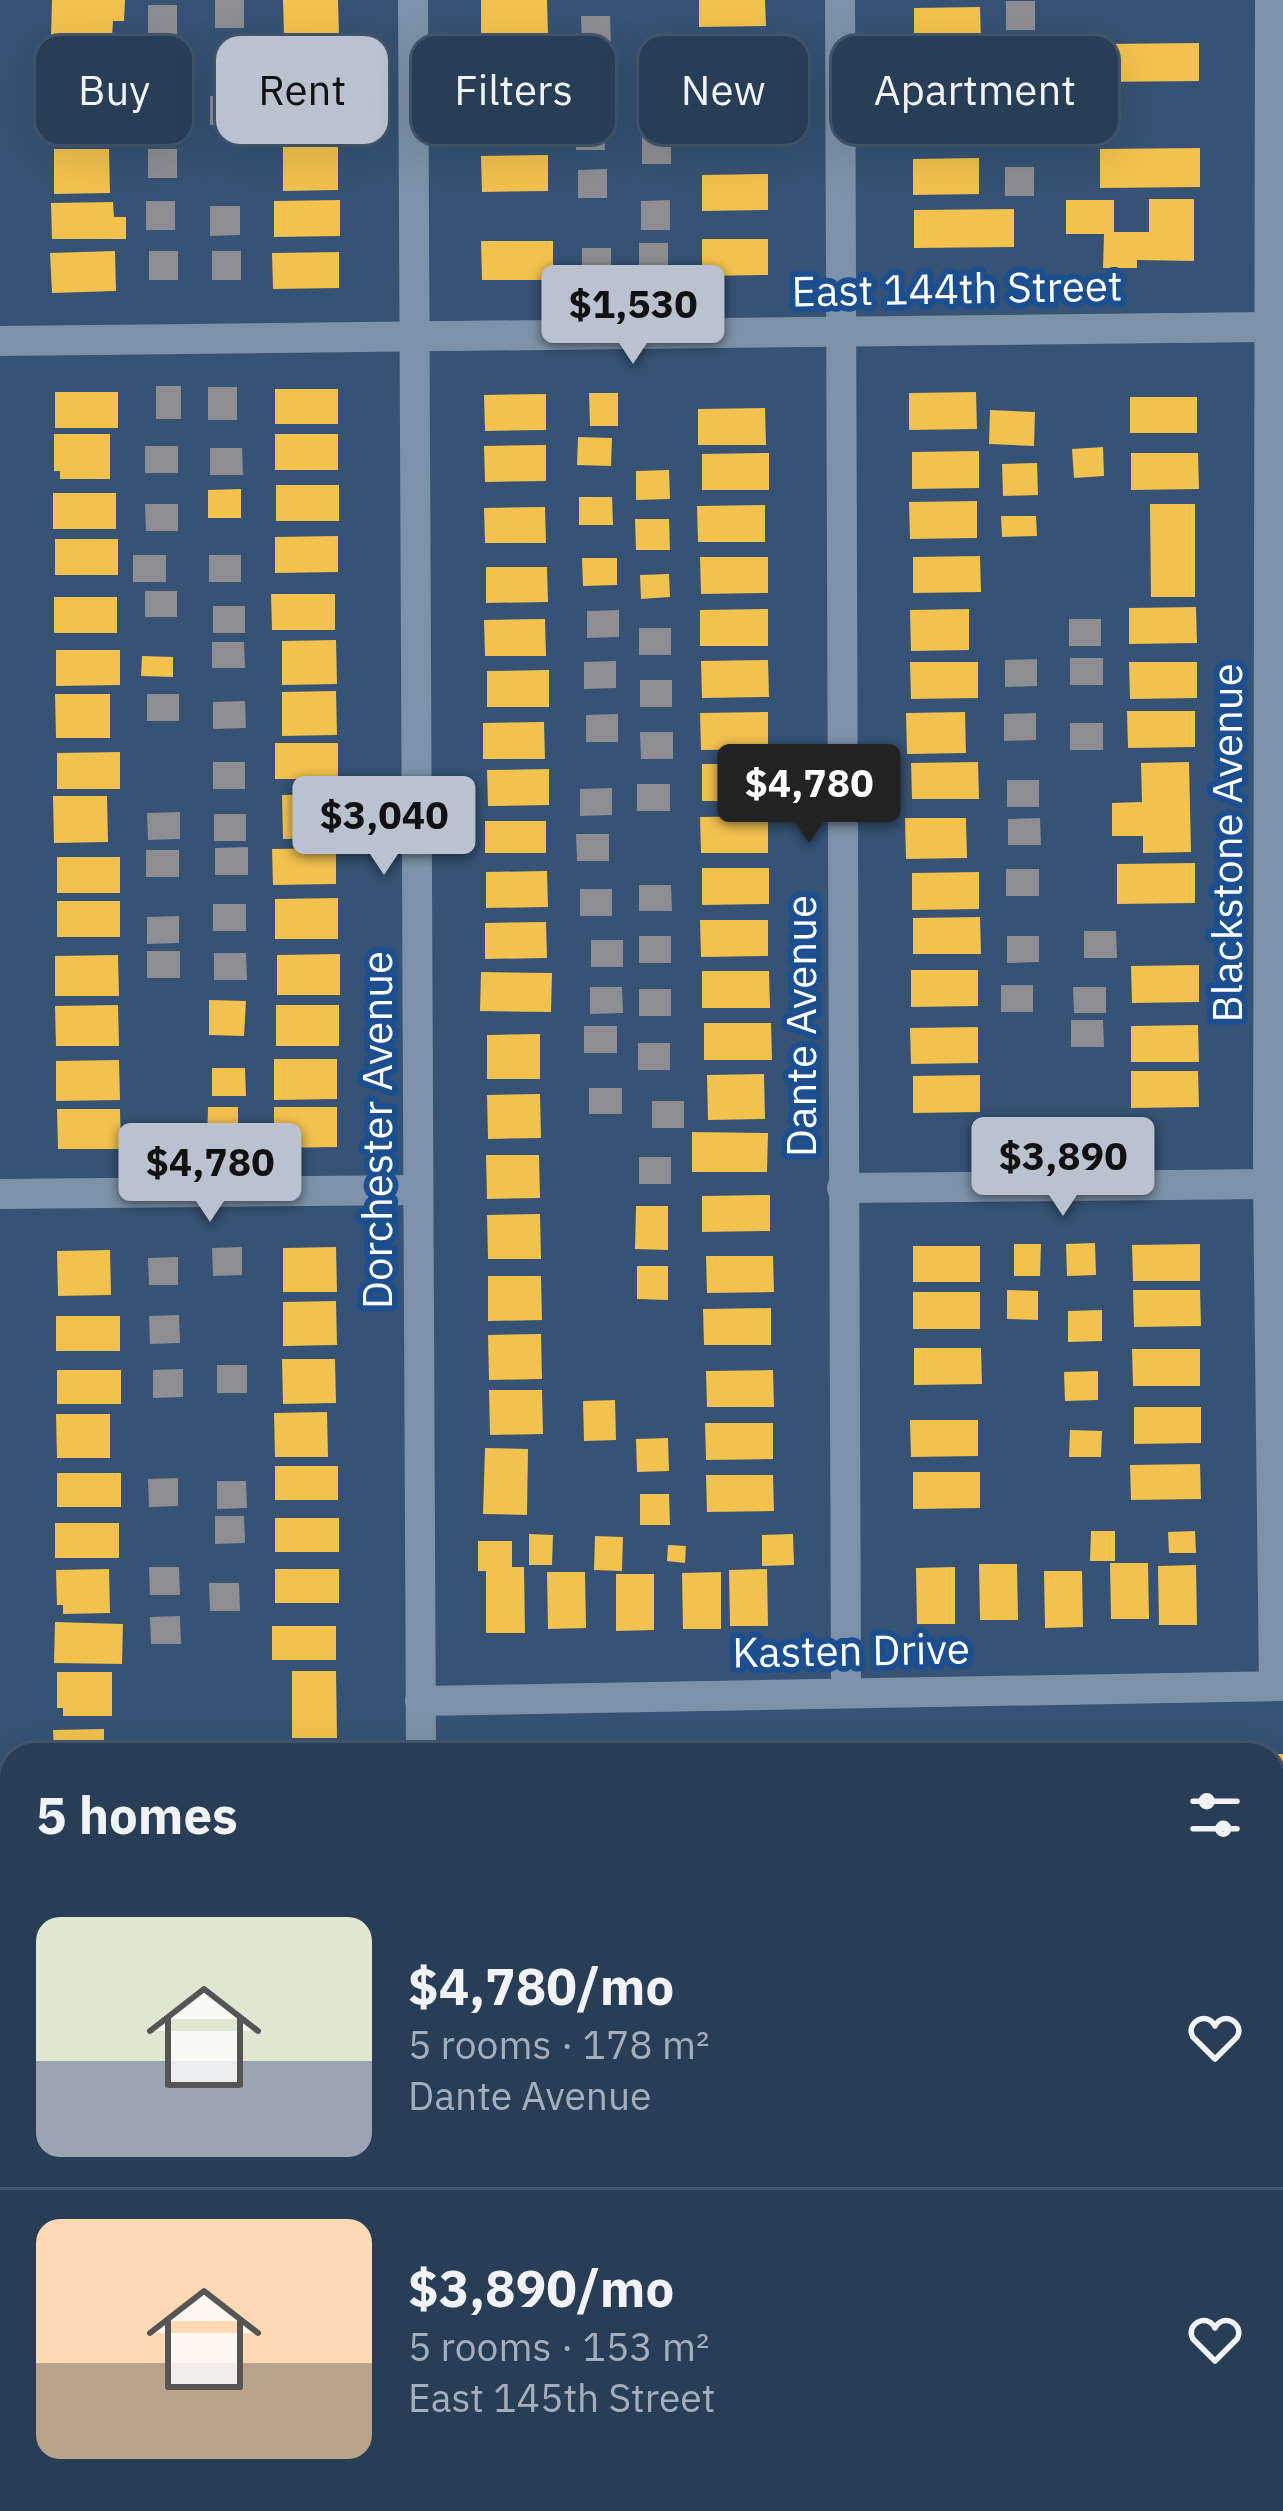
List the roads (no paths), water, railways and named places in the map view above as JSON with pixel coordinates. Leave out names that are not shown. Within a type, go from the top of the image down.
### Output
[{"type":"street","name":"Dorchester Avenue","points":[[413,0],[421,1743]]},
{"type":"street","name":"Dante Avenue","points":[[840,0],[846,1691]]},
{"type":"street","name":"Blackstone Avenue","points":[[1270,0],[1266,327],[1279,1686]]},
{"type":"street","name":"East 144th Street","points":[[0,341],[1266,327]]},
{"type":"street","points":[[842,1188],[1276,1184]]},
{"type":"street","points":[[0,1194],[418,1190]]},
{"type":"street","name":"Kasten Drive","points":[[420,1700],[1279,1686]]}]
